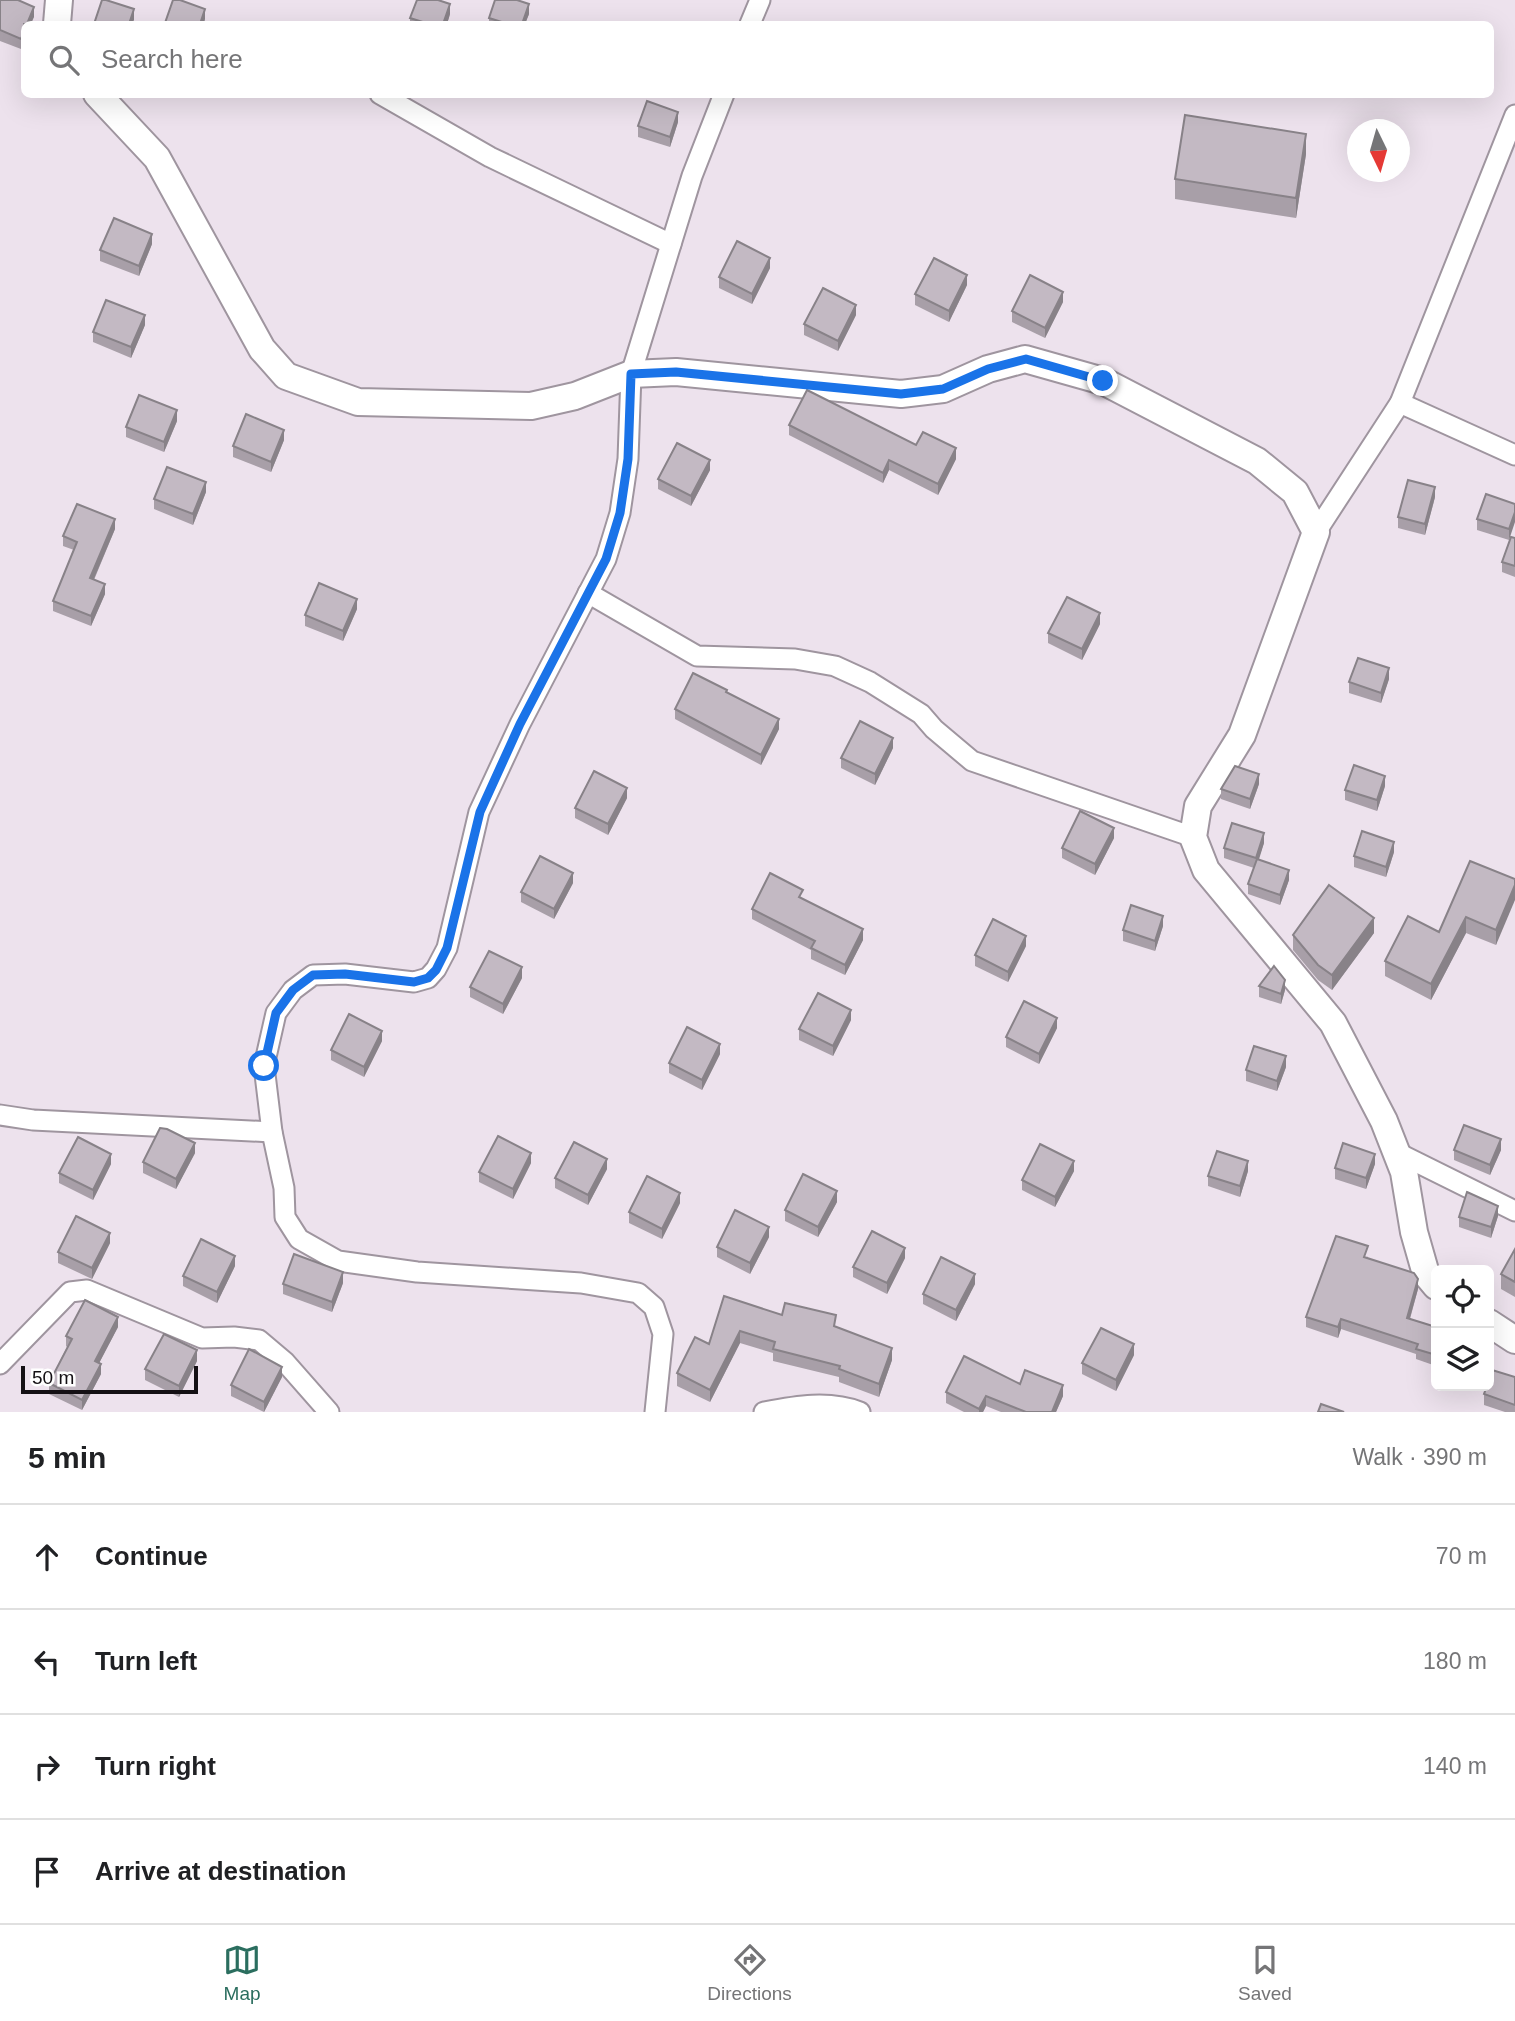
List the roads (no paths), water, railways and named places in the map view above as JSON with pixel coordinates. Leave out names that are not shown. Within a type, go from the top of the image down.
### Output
[{"type":"street","points":[[57,21],[59,0]]},
{"type":"street","points":[[751,21],[760,0]]},
{"type":"street","points":[[101,98],[157,158],[262,349],[286,376],[358,402],[531,406],[575,396],[631,374],[676,372],[901,394],[943,389],[988,369],[1026,359],[1103,381],[1257,461],[1295,492],[1316,532]]},
{"type":"street","points":[[387,98],[490,157],[671,244]]},
{"type":"street","points":[[655,1412],[663,1334],[654,1307],[638,1293],[581,1283],[417,1272],[338,1261],[299,1239],[285,1217],[284,1188],[272,1132],[264,1066],[276,1013],[293,990],[313,975],[345,974],[414,982],[428,978],[436,970],[447,948],[480,812],[520,724],[606,559],[620,513],[628,459],[631,374],[692,176],[722,98]]},
{"type":"street","points":[[1431,1280],[1426,1274],[1414,1232],[1404,1172],[1384,1121],[1333,1023],[1206,870],[1193,837],[1198,806],[1242,735],[1316,532],[1400,403],[1515,115]]},
{"type":"street","points":[[1400,403],[1515,455]]},
{"type":"street","points":[[588,593],[697,656],[795,659],[835,666],[870,682],[921,714],[934,729],[972,761],[1193,837]]},
{"type":"street","points":[[0,1115],[33,1120],[272,1132]]},
{"type":"street","points":[[1396,1152],[1515,1211]]},
{"type":"street","points":[[0,1364],[70,1292],[87,1290],[202,1338],[234,1337],[259,1340],[285,1362],[329,1412]]},
{"type":"street","points":[[1494,1326],[1515,1340]]},
{"type":"street","points":[[764,1412],[797,1406],[842,1405],[860,1412]]}]
